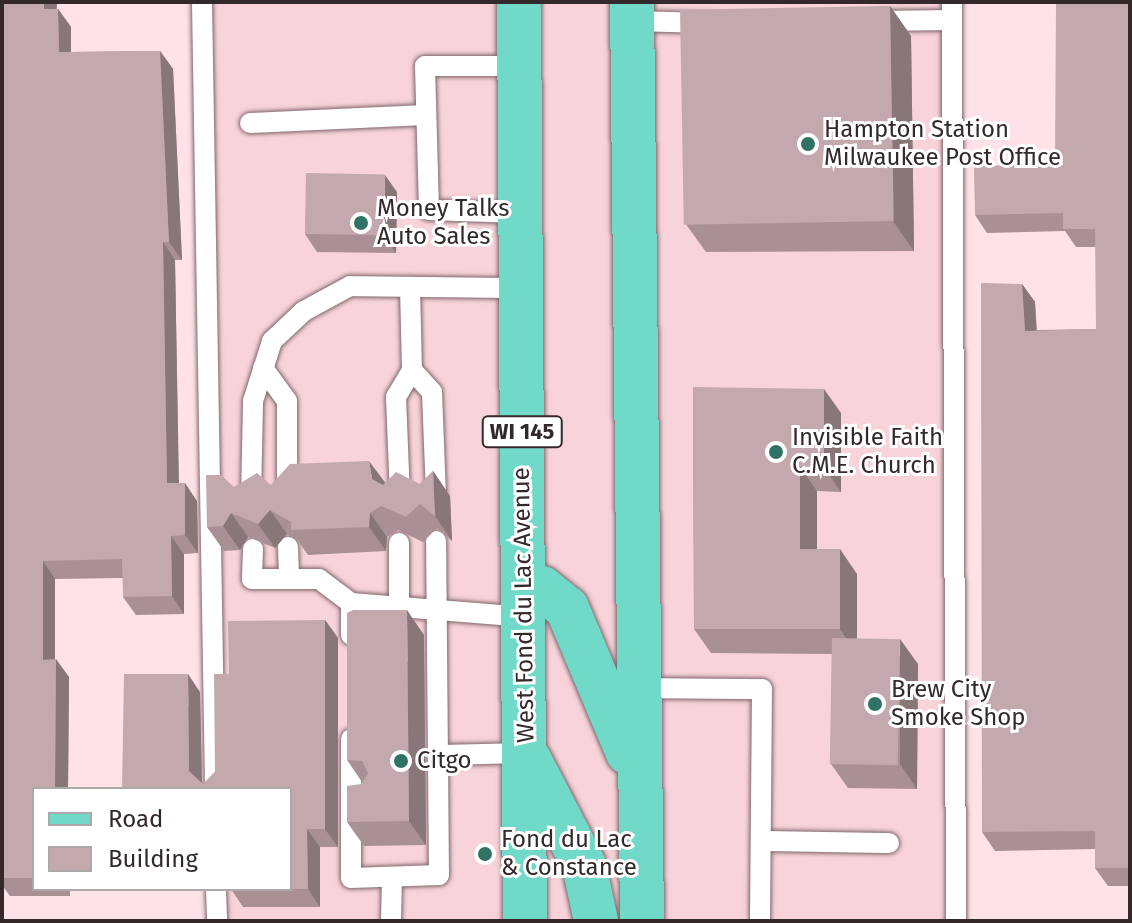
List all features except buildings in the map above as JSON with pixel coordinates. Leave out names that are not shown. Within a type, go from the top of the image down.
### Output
[{"type":"main road","name":"West Fond du Lac Avenue","points":[[519,2],[525,921]]},
{"type":"main road","points":[[632,12],[642,921]]},
{"type":"main road","points":[[524,602],[542,588],[567,608],[639,782]]},
{"type":"main road","points":[[526,753],[584,865],[596,921]]},
{"type":"lane","points":[[202,2],[215,787]]},
{"type":"lane","points":[[845,21],[952,11],[956,921]]},
{"type":"lane","points":[[632,12],[739,23]]},
{"type":"lane","points":[[520,66],[425,66],[429,210],[520,213]]},
{"type":"lane","points":[[250,123],[426,115]]},
{"type":"lane","points":[[251,499],[253,401],[272,341],[304,311],[350,286],[521,288]]},
{"type":"lane","points":[[400,497],[396,397],[412,370],[410,288]]},
{"type":"lane","points":[[263,368],[287,401],[287,497]]},
{"type":"lane","points":[[412,370],[432,392],[436,496]]},
{"type":"lane","points":[[351,717],[361,742],[361,798],[351,878],[439,875],[433,796],[435,745],[431,689],[436,541]]},
{"type":"lane","points":[[399,543],[399,607]]},
{"type":"lane","points":[[288,547],[289,579]]},
{"type":"lane","points":[[253,549],[252,579],[319,579],[351,603],[435,610],[524,602]]},
{"type":"lane","points":[[351,603],[351,662]]},
{"type":"lane","points":[[638,688],[762,689],[760,921]]},
{"type":"lane","points":[[435,745],[526,753]]},
{"type":"lane","points":[[761,841],[889,843]]},
{"type":"lane","points":[[391,921],[392,877]]},
{"type":"lane","points":[[216,891],[217,921]]},
{"type":"shaded area","points":[[195,2],[953,2],[953,921],[213,921],[212,891],[292,891],[292,787],[210,787]]},
{"type":"place","name":"Hampton Station Milwaukee Post Office","points":[[808,144]]},
{"type":"place","name":"Money Talks Auto Sales","points":[[361,223]]},
{"type":"place","name":"Invisible Faith C.M.E. Church","points":[[776,452]]},
{"type":"place","name":"Brew City Smoke Shop","points":[[875,704]]},
{"type":"place","name":"Citgo","points":[[401,761]]},
{"type":"place","name":"Fond du Lac & Constance","points":[[485,854]]}]
